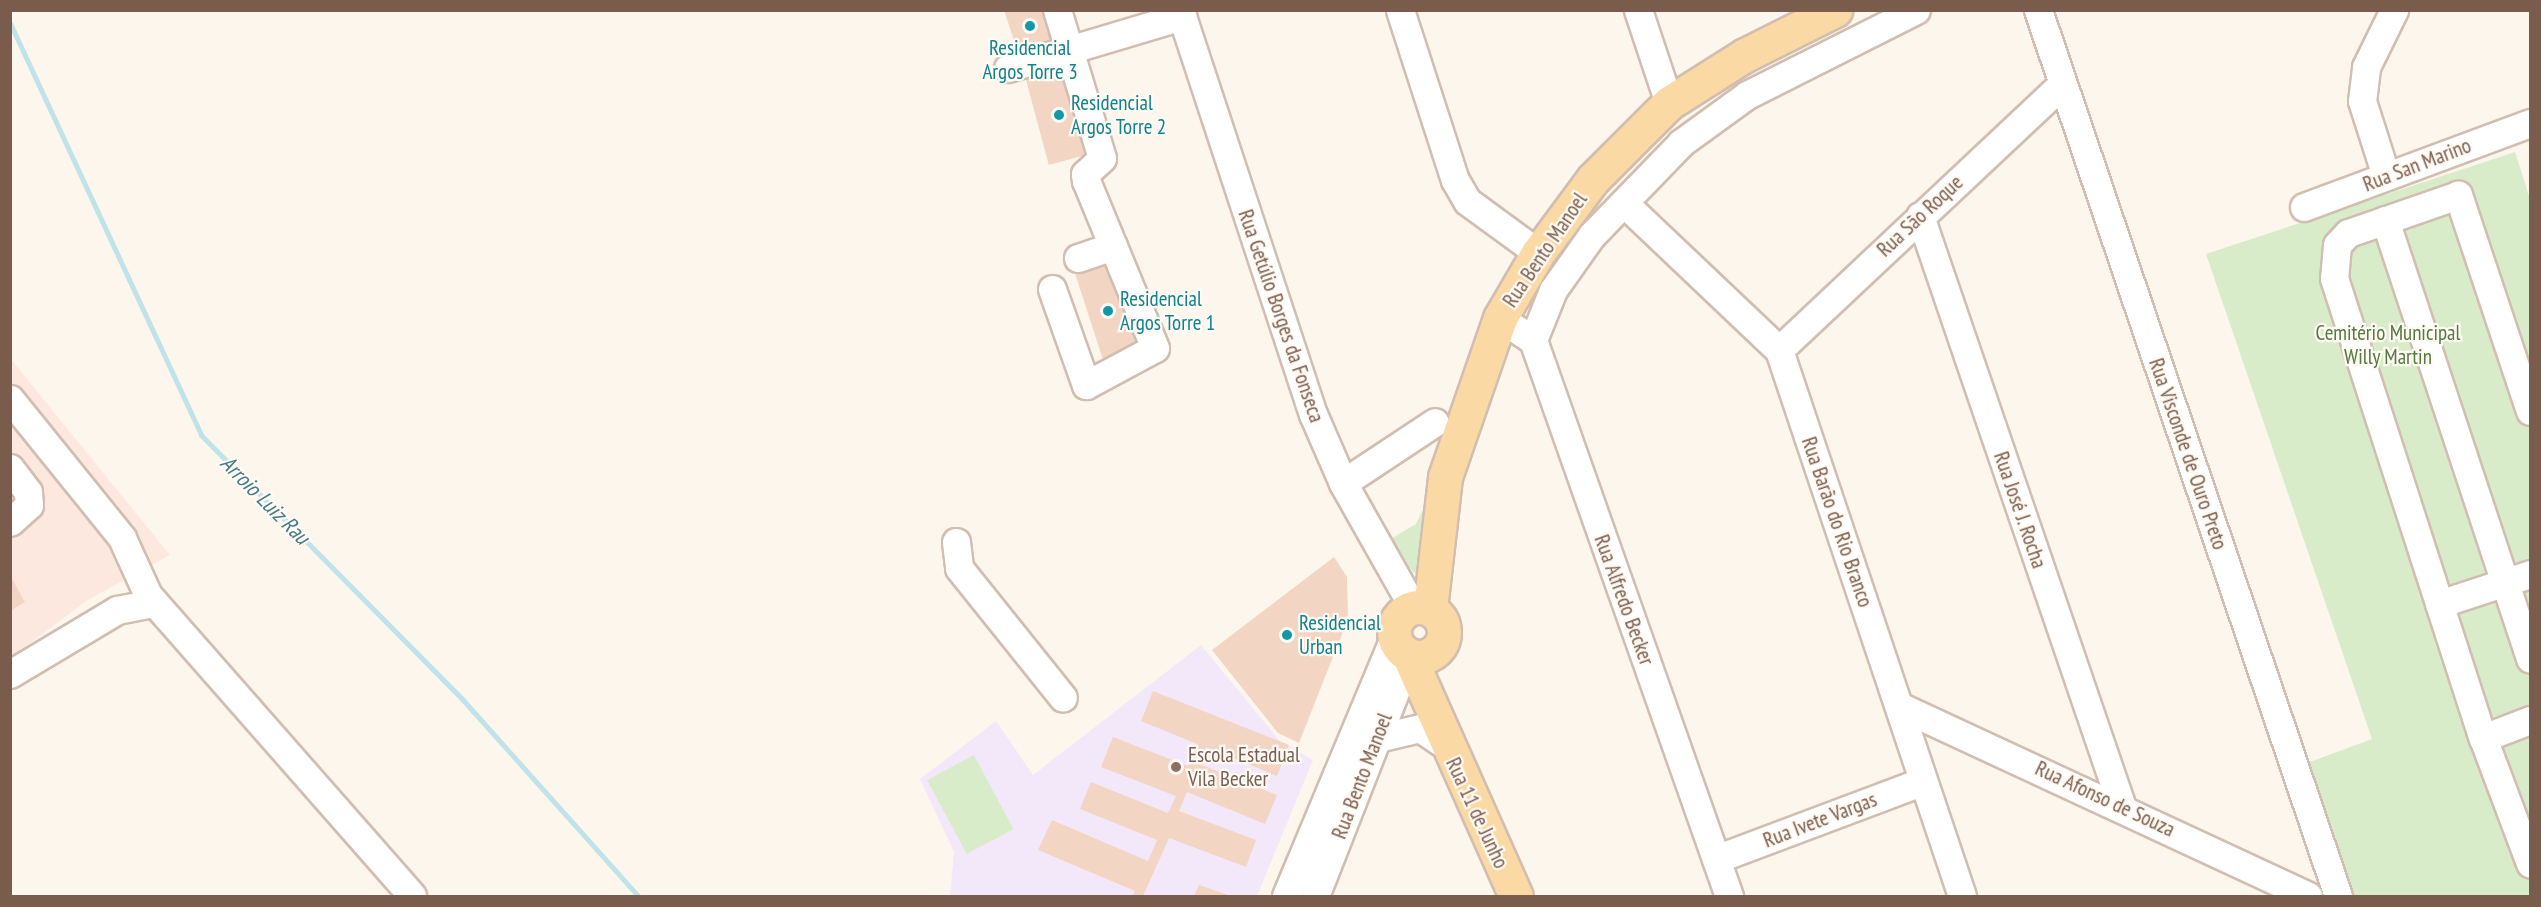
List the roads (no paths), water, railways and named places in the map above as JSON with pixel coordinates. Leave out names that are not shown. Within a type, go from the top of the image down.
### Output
[{"type":"main road","name":"Rua Bento Manoel","points":[[1422,608],[1445,477],[1500,318],[1538,254],[1593,179],[1669,103],[1745,55],[1835,10]]},
{"type":"main road","points":[[1422,608],[1444,630],[1440,646],[1411,650],[1399,615],[1422,608]]},
{"type":"main road","name":"Rua 11 de Junho","points":[[1411,650],[1441,737],[1516,897]]},
{"type":"street","points":[[1052,289],[1086,385],[1155,348],[1085,174],[1102,158],[1057,10]]},
{"type":"street","points":[[1400,10],[1455,180],[1467,201],[1538,254]]},
{"type":"street","points":[[1638,10],[1669,103]]},
{"type":"street","points":[[1500,318],[1533,340],[1553,290],[1592,235],[1681,143],[1747,95],[1916,10]]},
{"type":"street","name":"Rua Visconde de Ouro Preto","points":[[2038,10],[2338,897]]},
{"type":"street","points":[[2386,176],[2361,101],[2366,67],[2394,10]]},
{"type":"street","points":[[1008,68],[1181,13]]},
{"type":"street","name":"Rua Getúlio Borges da Fonseca","points":[[1181,13],[1313,414],[1342,483],[1422,608]]},
{"type":"street","name":"Rua São Roque","points":[[1779,350],[2062,84]]},
{"type":"street","name":"Rua San Marino","points":[[2304,207],[2530,123]]},
{"type":"street","points":[[1624,203],[1627,146]]},
{"type":"street","points":[[2440,155],[2458,195],[2530,411]]},
{"type":"street","points":[[2458,195],[2348,233],[2337,245],[2334,278],[2483,738],[2530,863]]},
{"type":"street","name":"Rua Barão do Rio Branco","points":[[1624,203],[1779,350],[1962,897]]},
{"type":"street","name":"Rua José J. Rocha","points":[[1920,216],[2121,804]]},
{"type":"street","points":[[2385,220],[2518,578],[2530,659]]},
{"type":"street","points":[[1078,258],[1113,246]]},
{"type":"street","name":"Rua Alfredo Becker","points":[[1533,340],[1729,897]]},
{"type":"street","points":[[10,399],[43,444],[122,538],[154,603],[412,897]]},
{"type":"street","points":[[1342,483],[1435,422]]},
{"type":"street","points":[[10,522],[29,505],[28,492],[10,467],[43,444]]},
{"type":"street","points":[[956,542],[959,568],[1063,698]]},
{"type":"street","points":[[2439,603],[2518,578]]},
{"type":"street","points":[[10,674],[117,610],[154,603]]},
{"type":"street","name":"Rua Bento Manoel","points":[[1315,897],[1411,650]]},
{"type":"street","name":"Rua Bento Manoel","points":[[1286,897],[1324,802],[1411,650]]},
{"type":"street","name":"Rua Afonso de Souza","points":[[1899,706],[2121,804],[2308,897]]},
{"type":"street","points":[[2483,738],[2530,720],[2530,709]]},
{"type":"street","points":[[1377,738],[1420,728],[1441,737]]},
{"type":"street","name":"Rua Ivete Vargas","points":[[1716,859],[1923,781]]},
{"type":"waterway","name":"Arroio Luiz Rau","points":[[10,23],[201,435],[463,700],[638,896]]},
{"type":"place","name":"Residencial Argos Torre 3","points":[[1030,26]]},
{"type":"place","name":"Residencial Argos Torre 2","points":[[1059,115]]},
{"type":"place","name":"Residencial Argos Torre 1","points":[[1108,311]]},
{"type":"place","name":"Residencial Urban","points":[[1287,635]]},
{"type":"place","name":"Escola Estadual Vila Becker","points":[[1176,767]]},
{"type":"park label","name":"Cemitério Municipal Willy Martin","points":[[2388,345]]}]
